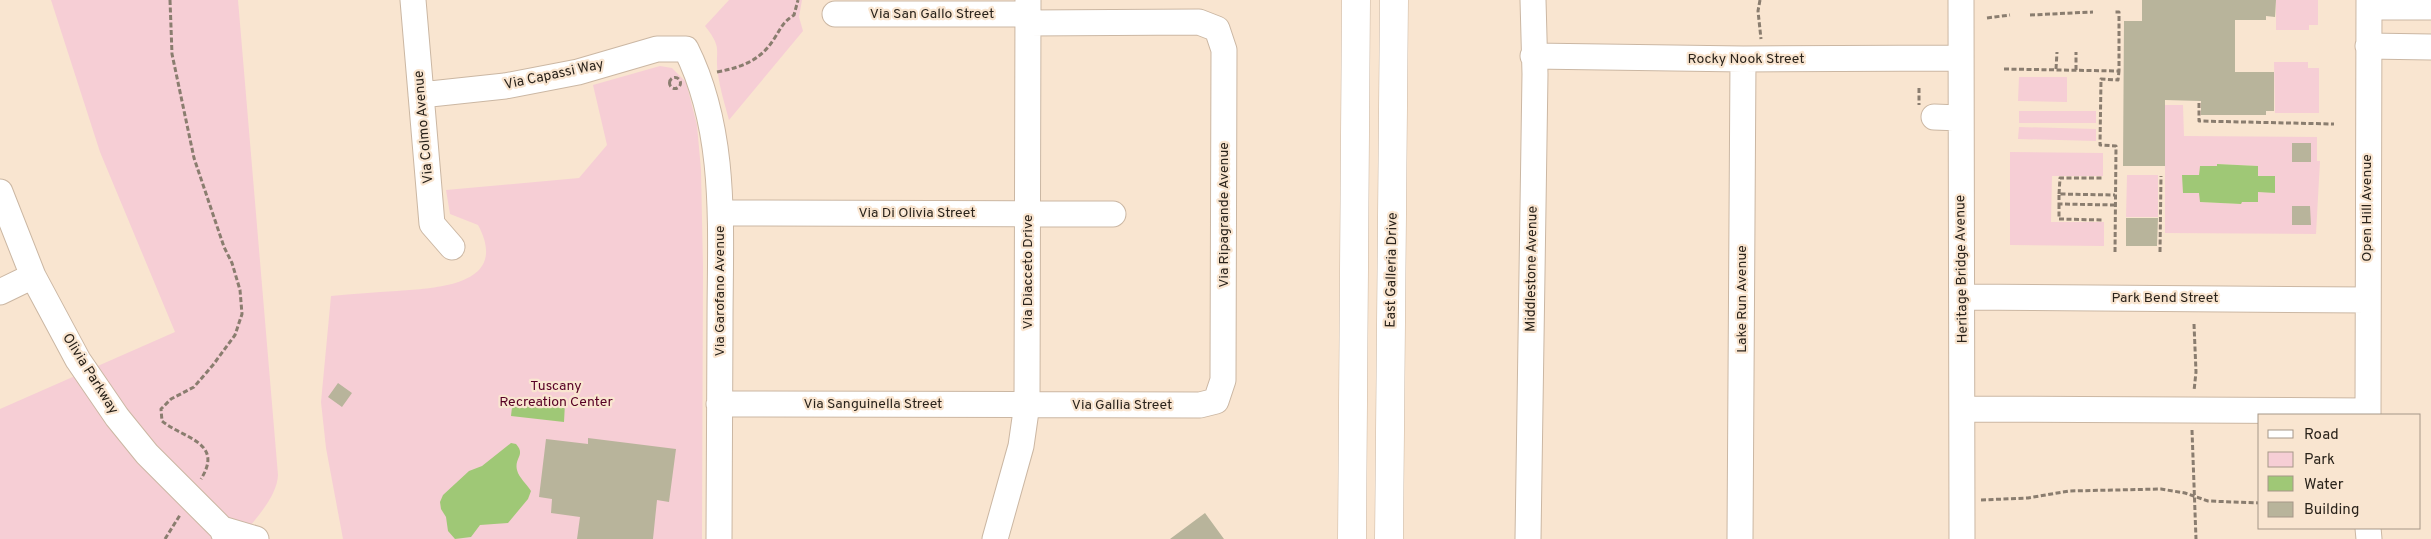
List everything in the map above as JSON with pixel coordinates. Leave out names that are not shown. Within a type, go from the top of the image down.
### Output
[{"type":"main road","points":[[1352,539],[1356,0]]},
{"type":"main road","name":"East Galleria Drive","points":[[1389,539],[1394,0]]},
{"type":"street","name":"Via Colmo Avenue","points":[[413,0],[432,224],[452,247]]},
{"type":"street","name":"Middlestone Avenue","points":[[1528,539],[1535,74],[1533,56],[1533,0]]},
{"type":"street","name":"Heritage Bridge Avenue","points":[[1961,0],[1962,539]]},
{"type":"street","points":[[2369,4],[2431,7]]},
{"type":"street","name":"Open Hill Avenue","points":[[2368,413],[2369,4]]},
{"type":"street","name":"Via San Gallo Street","points":[[835,14],[1028,12],[1199,22],[1217,29]]},
{"type":"street","name":"Via Diacceto Drive","points":[[995,539],[1021,446],[1027,404],[1028,12]]},
{"type":"street","name":"Via Ripagrande Avenue","points":[[1216,400],[1224,380],[1224,50],[1217,29]]},
{"type":"street","points":[[2368,46],[2431,47]]},
{"type":"street","name":"Via Capassi Way","points":[[421,95],[504,86],[578,72],[657,49],[686,48]]},
{"type":"street","name":"Via Garofano Avenue","points":[[686,48],[699,75],[713,127],[720,213],[719,539]]},
{"type":"street","name":"Rocky Nook Street","points":[[1533,56],[1743,59],[1960,58]]},
{"type":"street","name":"Lake Run Avenue","points":[[1740,539],[1743,59]]},
{"type":"street","points":[[1934,117],[1960,118]]},
{"type":"street","name":"Olivia Parkway","points":[[0,192],[33,276],[78,360],[117,417],[147,454],[190,498],[221,536],[256,539]]},
{"type":"street","name":"Via Di Olivia Street","points":[[720,213],[1113,214]]},
{"type":"street","points":[[0,292],[33,276]]},
{"type":"street","name":"Park Bend Street","points":[[1963,297],[2367,300]]},
{"type":"street","name":"Via Gallia Street","points":[[1027,404],[1041,406],[1200,405],[1216,400]]},
{"type":"street","name":"Via Sanguinella Street","points":[[720,404],[1027,404]]},
{"type":"street","points":[[1962,408],[2368,413]]},
{"type":"path","points":[[165,539],[208,468],[208,455],[202,444],[173,430],[162,421],[161,409],[171,399],[194,387],[214,365],[235,335],[242,314],[240,290],[232,263],[224,247],[194,158],[172,54],[170,0]]},
{"type":"path","points":[[717,72],[751,63],[760,56],[768,48],[783,22],[794,15],[798,0]]},
{"type":"path","points":[[1760,0],[1758,11],[1762,43]]},
{"type":"path","points":[[2030,15],[2093,12]]},
{"type":"path","points":[[2113,12],[2119,12],[2118,80],[2101,80],[2100,145],[2116,146],[2114,252]]},
{"type":"path","points":[[1987,18],[2010,15]]},
{"type":"path","points":[[2056,52],[2056,70]]},
{"type":"path","points":[[2076,52],[2076,70]]},
{"type":"path","points":[[2004,69],[2118,71]]},
{"type":"path","points":[[2200,103],[2199,121],[2268,120],[2334,124]]},
{"type":"path","points":[[2160,252],[2161,176]]},
{"type":"path","points":[[2102,178],[2060,178],[2059,194],[2059,219],[2102,220]]},
{"type":"path","points":[[2059,194],[2115,195]]},
{"type":"path","points":[[2059,204],[2115,205]]},
{"type":"path","points":[[2194,324],[2196,372],[2194,394]]},
{"type":"path","points":[[2192,427],[2196,539]]},
{"type":"path","points":[[1981,500],[2028,498],[2069,491],[2161,489],[2195,496],[2208,501],[2258,503]]},
{"type":"green space","points":[[51,0],[238,0],[278,475],[277,484],[269,501],[240,539],[0,539],[0,409],[175,332],[100,152]]},
{"type":"green space","points":[[729,0],[802,0],[799,17],[803,31],[729,120],[719,80],[716,45],[705,26]]},
{"type":"green space","points":[[2276,0],[2318,0],[2318,25],[2309,25],[2309,30],[2276,30]]},
{"type":"green space","points":[[2274,62],[2308,62],[2308,68],[2319,68],[2319,113],[2275,113]]},
{"type":"green space","name":"Tuscany Recreation Center","points":[[660,66],[672,68],[686,82],[697,125],[701,170],[703,267],[702,539],[343,539],[326,448],[321,402],[331,296],[430,288],[464,280],[477,272],[485,261],[486,245],[478,225],[450,214],[446,190],[579,178],[607,145],[593,85]]},
{"type":"green space","points":[[2019,77],[2067,77],[2067,102],[2018,101]]},
{"type":"green space","points":[[2165,105],[2183,105],[2184,136],[2317,137],[2317,161],[2320,161],[2316,234],[2165,233]],"holes":[[[2217,164],[2258,166],[2258,176],[2275,192],[2258,192],[2257,202],[2241,202],[2241,204],[2200,202],[2200,193],[2183,192],[2183,175],[2199,175],[2200,166],[2217,166]]]},
{"type":"green space","points":[[2019,111],[2096,111],[2096,123],[2019,123]]},
{"type":"green space","points":[[2019,127],[2096,129],[2096,141],[2018,139]]},
{"type":"green space","points":[[2010,152],[2103,153],[2103,176],[2052,176],[2051,222],[2104,222],[2104,246],[2010,245]]},
{"type":"green space","points":[[2127,175],[2158,175],[2158,217],[2126,217]]},
{"type":"water","points":[[2217,164],[2258,166],[2258,176],[2275,176],[2275,193],[2258,192],[2258,202],[2242,202],[2241,204],[2200,202],[2199,193],[2183,193],[2182,175],[2199,175],[2200,166],[2217,166]]},
{"type":"water","points":[[513,398],[565,403],[564,422],[511,416]]},
{"type":"water","points":[[511,443],[516,444],[520,451],[517,470],[519,476],[531,491],[528,499],[508,523],[480,525],[471,537],[455,539],[448,531],[446,517],[441,509],[440,502],[443,495],[469,471],[482,466]]},
{"type":"building","points":[[2142,0],[2276,0],[2275,17],[2266,16],[2266,20],[2235,20],[2235,72],[2274,72],[2274,111],[2266,111],[2266,115],[2201,115],[2201,101],[2165,100],[2165,166],[2123,166],[2124,21],[2142,21]]},
{"type":"building","points":[[2292,143],[2311,143],[2311,162],[2292,162]]},
{"type":"building","points":[[2292,206],[2310,206],[2311,225],[2292,225]]},
{"type":"building","points":[[2126,218],[2158,218],[2157,246],[2126,246]]},
{"type":"building","points":[[338,383],[352,393],[342,407],[328,397]]},
{"type":"building","points":[[588,438],[676,449],[669,502],[657,500],[653,539],[577,539],[580,517],[551,513],[552,499],[539,497],[546,439],[588,444]]},
{"type":"building","points":[[1205,513],[1224,539],[1170,539]]}]
